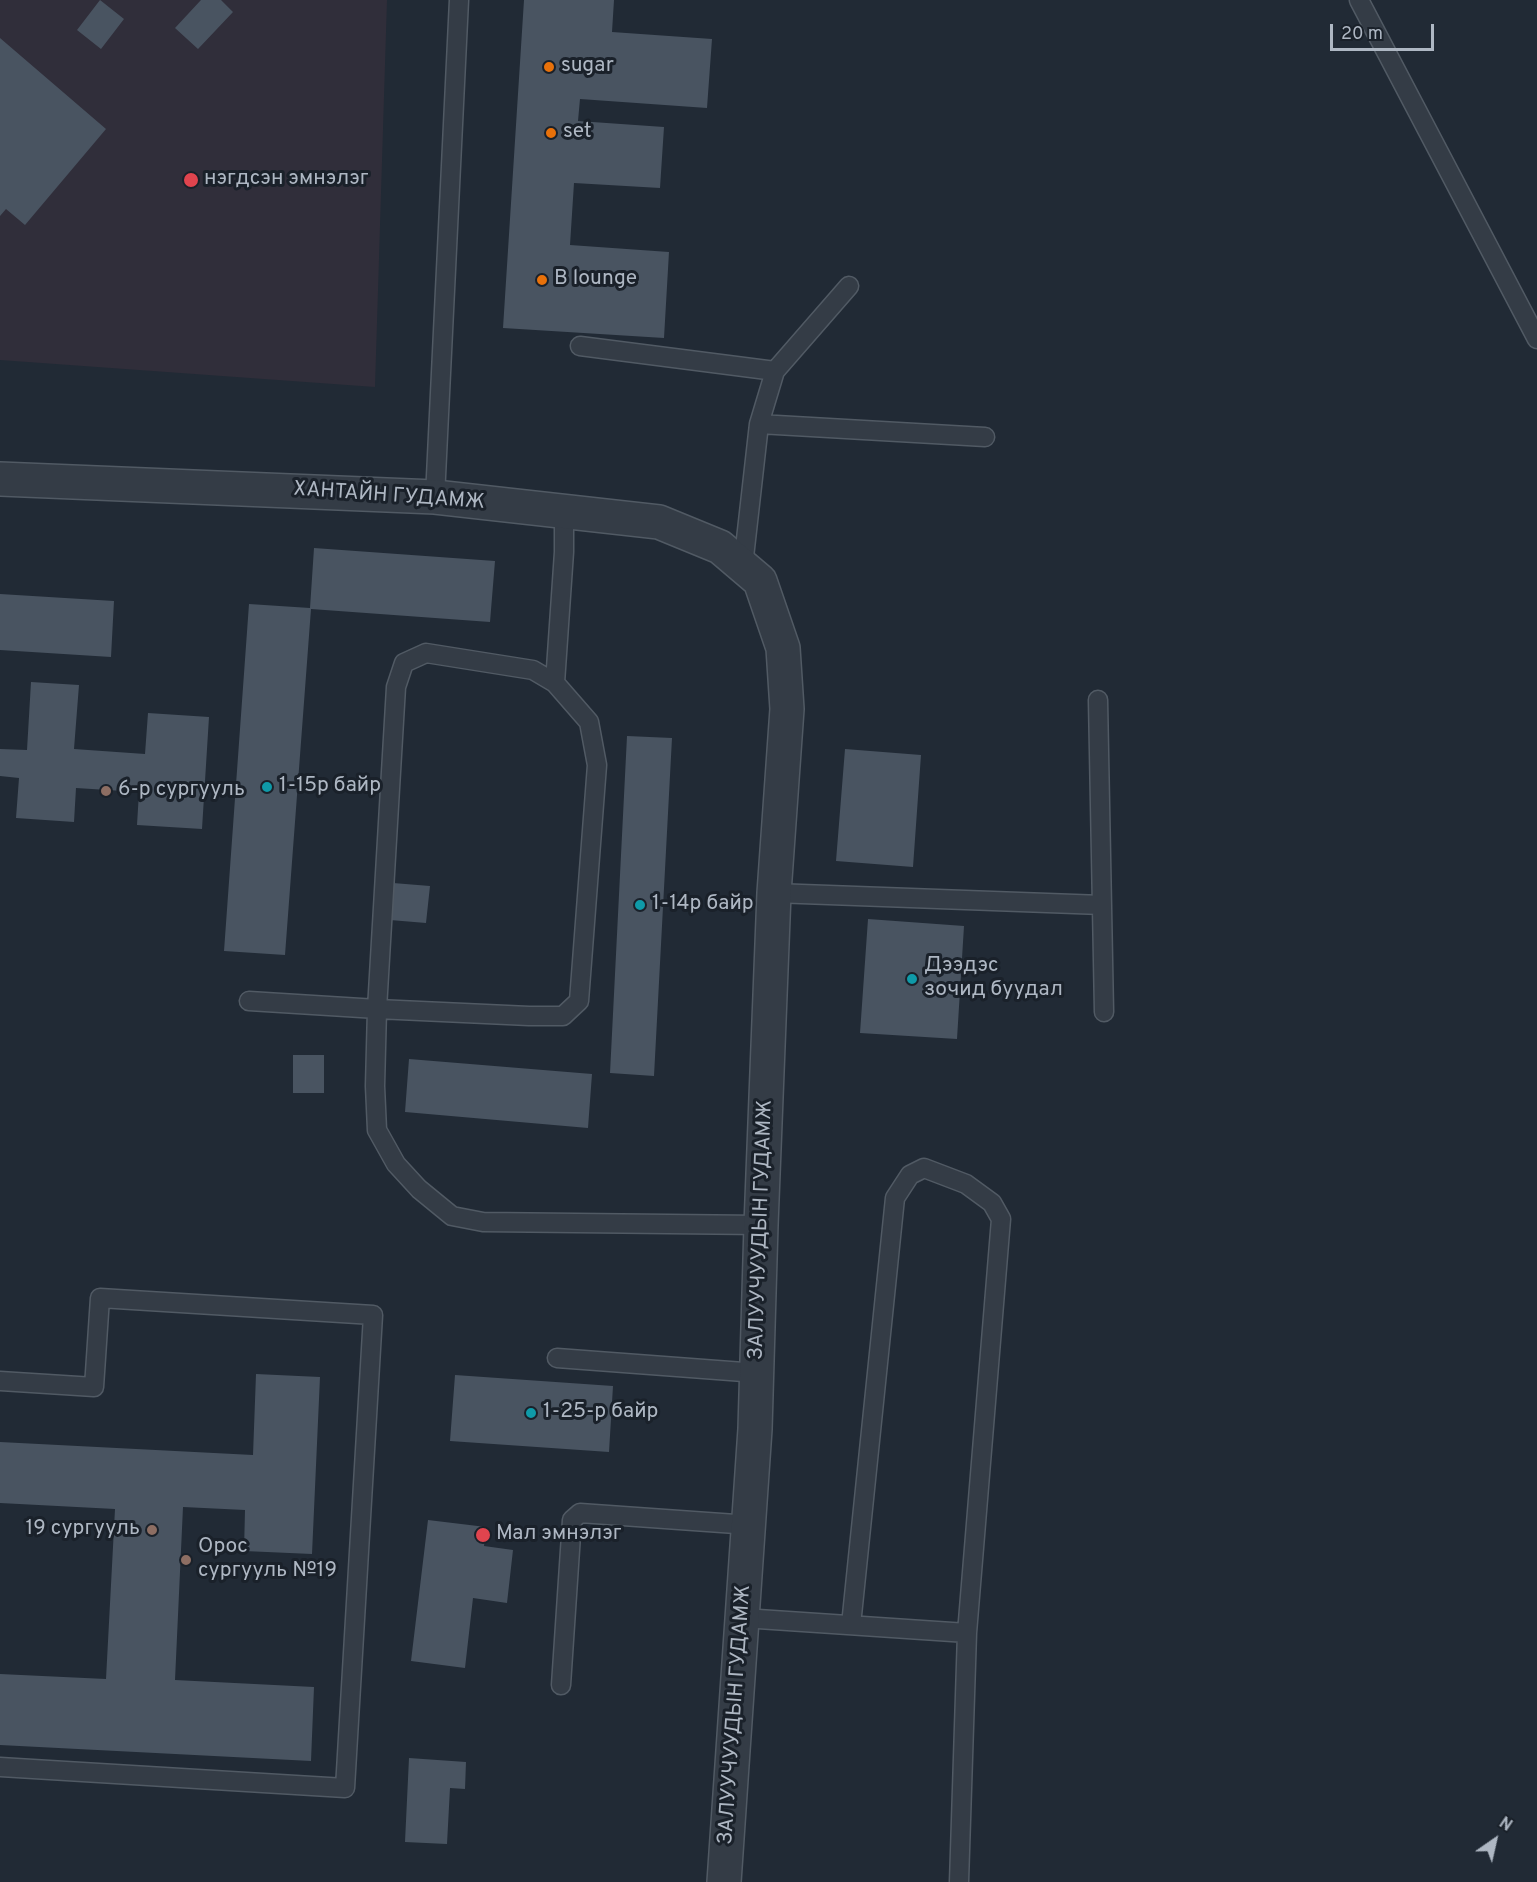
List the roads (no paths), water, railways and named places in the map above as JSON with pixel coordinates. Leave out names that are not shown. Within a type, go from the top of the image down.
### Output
[{"type":"street","name":"ХАНТАЙН ГУДАМЖ","points":[[0,478],[435,497],[659,522],[720,546],[752,574]]},
{"type":"street","name":"ЗАЛУУЧУУДЫН ГУДАМЖ","points":[[724,1882],[750,1525],[774,893],[787,709],[783,648],[752,574]]},
{"type":"lane","points":[[435,497],[459,0]]},
{"type":"lane","points":[[1359,0],[1537,339]]},
{"type":"lane","points":[[752,574],[759,424],[776,371],[849,286]]},
{"type":"lane","points":[[580,346],[776,371]]},
{"type":"lane","points":[[759,424],[984,437]]},
{"type":"lane","points":[[555,683],[564,552],[564,512]]},
{"type":"lane","points":[[249,1001],[377,1009],[528,1016],[563,1016],[579,1001],[597,765],[589,722],[555,683],[533,670],[426,653],[404,663],[396,687],[377,1009],[375,1086],[377,1130],[396,1164],[419,1190],[452,1216],[483,1222],[761,1225]]},
{"type":"lane","points":[[1098,700],[1104,1011]]},
{"type":"lane","points":[[774,893],[1102,904]]},
{"type":"lane","points":[[851,1625],[895,1198],[910,1175],[924,1168],[966,1184],[992,1203],[1001,1219],[967,1634],[959,1882]]},
{"type":"lane","points":[[0,1381],[94,1387],[100,1298],[373,1315],[345,1788],[0,1767]]},
{"type":"lane","points":[[556,1358],[757,1373]]},
{"type":"lane","points":[[561,1685],[572,1520],[579,1513],[750,1525]]},
{"type":"lane","points":[[743,1618],[967,1634]]},
{"type":"place","name":"sugar","points":[[549,67]]},
{"type":"place","name":"set","points":[[551,133]]},
{"type":"place","name":"нэгдсэн эмнэлэг","points":[[191,180]]},
{"type":"place","name":"B lounge","points":[[542,280]]},
{"type":"place","name":"1-15р байр","points":[[267,787]]},
{"type":"place","name":"6-р сургууль","points":[[106,791]]},
{"type":"place","name":"1-14р байр","points":[[640,905]]},
{"type":"place","name":"Дээдэс зочид буудал","points":[[912,979]]},
{"type":"place","name":"1-25-р байр","points":[[531,1413]]},
{"type":"place","name":"19 сургууль","points":[[152,1530]]},
{"type":"place","name":"Мал эмнэлэг","points":[[483,1535]]},
{"type":"place","name":"Орос сургууль №19","points":[[186,1560]]}]
